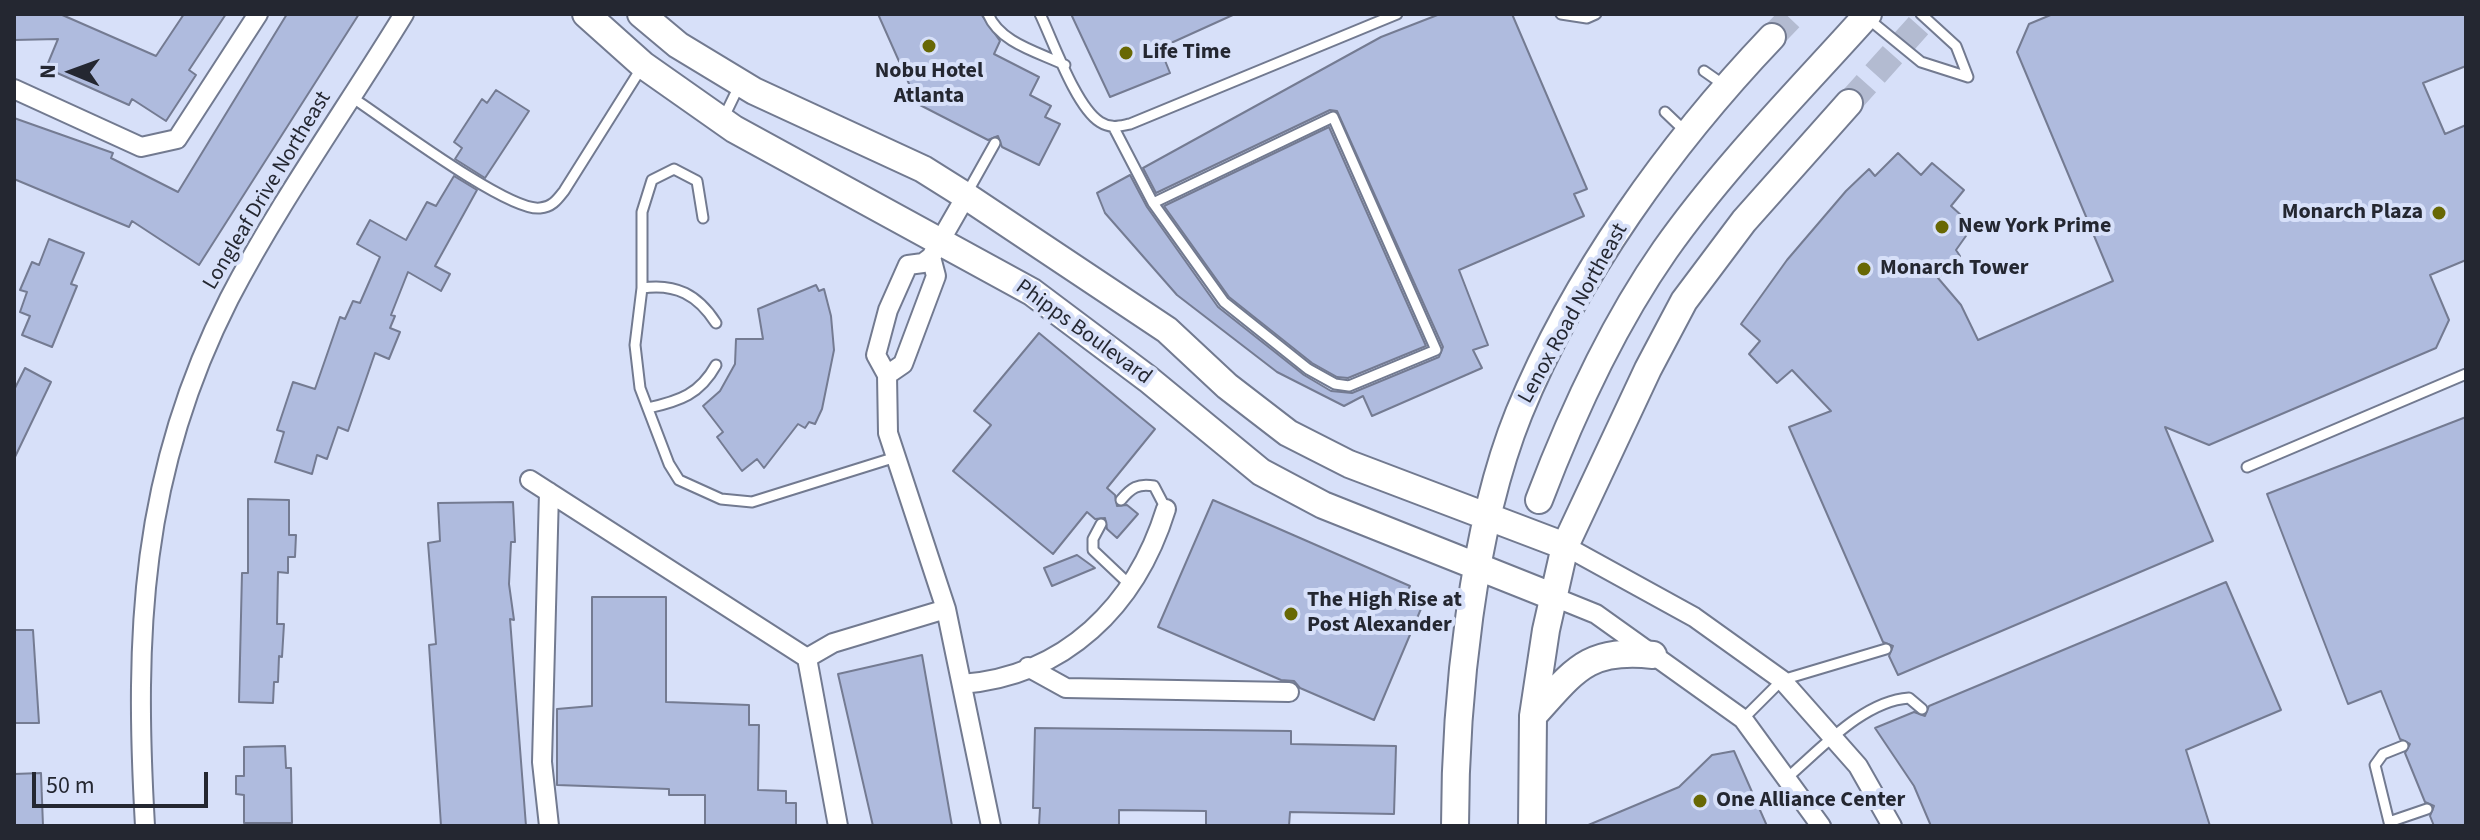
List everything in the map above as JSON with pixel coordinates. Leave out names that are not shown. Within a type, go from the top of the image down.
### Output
[{"type":"main road","name":"Phipps Boulevard","points":[[586,14],[643,65],[722,120],[934,250],[1032,292],[1148,379],[1261,472],[1323,505],[1554,597]]},
{"type":"main road","name":"Phipps Boulevard","points":[[641,14],[678,45],[740,82],[923,169],[966,196],[1167,330],[1227,386],[1288,433],[1349,464],[1425,494],[1489,514],[1565,546]]},
{"type":"main road","points":[[1539,500],[1585,392],[1620,324],[1664,251],[1710,190],[1866,15]]},
{"type":"main road","name":"Lenox Road Northeast","points":[[1455,826],[1455,767],[1478,567],[1489,514],[1519,414],[1566,320],[1619,230],[1686,133],[1772,37]]},
{"type":"main road","points":[[1532,826],[1533,716],[1565,546],[1648,369],[1684,301],[1744,221],[1849,103]]},
{"type":"main road","points":[[1489,514],[1539,500]]},
{"type":"main road","points":[[1539,500],[1565,546]]},
{"type":"main road","points":[[1533,716],[1581,665],[1618,651],[1653,655]]},
{"type":"street","points":[[14,89],[141,147],[177,139],[258,14]]},
{"type":"street","name":"Longleaf Drive Northeast","points":[[145,826],[139,709],[141,617],[153,525],[166,467],[204,354],[228,301],[404,14]]},
{"type":"street","points":[[966,196],[934,250],[923,263],[908,265],[888,310],[876,355],[887,375],[888,433],[946,609],[991,826]]},
{"type":"street","points":[[887,375],[903,364],[936,276],[934,250]]},
{"type":"street","points":[[530,480],[807,658],[838,826]]},
{"type":"street","points":[[549,492],[542,762],[549,826]]},
{"type":"street","points":[[962,684],[999,681],[1066,652],[1105,619],[1132,586],[1159,533],[1166,509]]},
{"type":"street","points":[[1565,546],[1694,617],[1782,680],[1858,766],[1892,826]]},
{"type":"street","points":[[1554,597],[1596,614],[1743,719],[1821,826]]},
{"type":"street","points":[[807,658],[833,643],[946,609]]},
{"type":"street","points":[[1028,667],[1066,688],[1289,692]]},
{"type":"lane","points":[[988,14],[994,28],[1005,37],[1065,65]]},
{"type":"lane","points":[[1040,14],[1094,117],[1114,128],[1153,203],[1224,302],[1308,369],[1335,384],[1349,386],[1436,350],[1333,117],[1153,203]]},
{"type":"lane","points":[[1114,128],[1397,14]]},
{"type":"lane","points":[[1561,14],[1568,18],[1596,14]]},
{"type":"lane","points":[[1866,15],[1921,62],[1968,77],[1956,46],[1921,14]]},
{"type":"lane","points":[[1031,49],[1044,46],[1045,26]]},
{"type":"lane","points":[[353,98],[485,186],[529,208],[540,208],[552,205],[564,191],[643,65]]},
{"type":"lane","points":[[1704,71],[1726,87]]},
{"type":"lane","points":[[722,120],[740,82]]},
{"type":"lane","points":[[1665,112],[1686,133]]},
{"type":"lane","points":[[966,196],[995,143]]},
{"type":"lane","points":[[703,218],[697,181],[691,175],[674,169],[652,180],[642,212],[642,288],[635,345],[640,388],[669,464],[679,480],[721,499],[752,502],[896,457]]},
{"type":"lane","points":[[642,288],[671,286],[690,294],[706,306],[716,323]]},
{"type":"lane","points":[[648,408],[691,396],[706,383],[716,365]]},
{"type":"lane","points":[[2247,467],[2466,374]]},
{"type":"lane","points":[[1121,500],[1131,489],[1142,484],[1154,486],[1166,509]]},
{"type":"lane","points":[[1101,524],[1093,539],[1093,550],[1132,586]]},
{"type":"lane","points":[[1743,719],[1782,680],[1886,649]]},
{"type":"lane","points":[[1787,778],[1834,739],[1893,700],[1909,698],[1922,709]]},
{"type":"lane","points":[[2403,746],[2383,754],[2375,765],[2390,824],[2427,809]]},
{"type":"building","points":[[14,14],[60,14],[156,56],[184,14],[226,14],[189,70],[196,75],[166,121],[132,99],[129,105],[46,68],[58,39],[14,40]]},
{"type":"building","points":[[287,14],[359,14],[199,265],[132,221],[129,227],[14,179],[14,118],[113,153],[111,158],[178,192]]},
{"type":"building","points":[[878,14],[981,14],[1000,41],[994,54],[1039,77],[1030,95],[1051,106],[1045,117],[1060,124],[1039,165],[1002,147],[998,136],[988,140],[918,104]]},
{"type":"building","name":"Life Time","points":[[1071,14],[1235,14],[1160,48],[1170,73],[1110,97]]},
{"type":"building","points":[[1440,14],[1512,14],[1587,189],[1574,194],[1584,216],[1459,270],[1488,345],[1473,350],[1482,368],[1372,416],[1363,396],[1344,406],[1277,372],[1177,295],[1105,213],[1097,193],[1130,175],[1147,207],[1218,307],[1304,375],[1331,391],[1352,393],[1439,357],[1443,347],[1337,111],[1330,110],[1156,193],[1143,168],[1381,37]]},
{"type":"building","points":[[2053,14],[2466,14],[2466,66],[2423,83],[2445,134],[2466,125],[2466,260],[2430,275],[2449,320],[2436,348],[2209,445],[2165,427],[2213,541],[1898,675],[1889,656],[1893,646],[1883,642],[1789,427],[1831,411],[1792,370],[1777,383],[1749,354],[1760,341],[1741,324],[1787,260],[1846,191],[1869,169],[1875,176],[1898,153],[1921,175],[1932,163],[1964,190],[1951,206],[1973,226],[1956,250],[1960,256],[1938,278],[1961,305],[1978,340],[2113,281],[2017,52],[2029,24]]},
{"type":"building","points":[[496,90],[529,111],[485,178],[455,159],[462,148],[454,142],[482,99],[487,103]]},
{"type":"building","points":[[1329,127],[1426,346],[1348,378],[1337,377],[1312,363],[1229,297],[1164,206]]},
{"type":"building","points":[[454,176],[477,190],[435,266],[450,274],[441,291],[408,272],[391,315],[395,316],[390,328],[400,332],[389,359],[375,353],[348,431],[338,427],[327,459],[317,455],[312,474],[275,462],[284,432],[277,430],[293,382],[315,389],[340,317],[345,319],[353,301],[360,303],[380,257],[357,244],[370,220],[406,240],[427,202],[436,206]]},
{"type":"building","points":[[49,239],[84,253],[71,284],[77,286],[52,347],[22,335],[30,316],[20,312],[27,292],[20,290],[32,262],[39,265]]},
{"type":"building","points":[[816,285],[819,291],[824,289],[831,316],[834,350],[822,409],[815,424],[809,422],[805,428],[798,424],[764,468],[757,459],[742,471],[717,437],[723,432],[703,406],[720,391],[735,364],[736,339],[763,339],[758,309]]},
{"type":"building","points":[[1039,333],[1155,429],[1107,488],[1115,495],[1117,506],[1127,505],[1138,514],[1117,538],[1107,529],[1105,518],[1095,519],[1087,512],[1053,554],[953,471],[991,425],[974,411]]},
{"type":"building","points":[[25,368],[51,382],[14,459],[14,390]]},
{"type":"building","points":[[2466,417],[2466,826],[2434,826],[2430,816],[2434,806],[2425,802],[2405,753],[2410,744],[2400,739],[2381,691],[2348,704],[2267,494]]},
{"type":"building","points":[[248,499],[289,500],[289,535],[296,535],[295,557],[288,557],[288,573],[278,572],[277,624],[284,624],[282,657],[279,656],[273,703],[239,702],[242,573],[248,573]]},
{"type":"building","name":"The High Rise at Post Alexander","points":[[1213,500],[1410,586],[1405,597],[1423,604],[1374,720],[1300,688],[1294,681],[1281,680],[1158,627]]},
{"type":"building","points":[[513,502],[515,542],[511,542],[509,584],[514,620],[510,619],[526,826],[441,826],[429,645],[436,644],[428,543],[440,541],[438,503]]},
{"type":"building","points":[[1077,555],[1095,568],[1052,586],[1044,568]]},
{"type":"building","points":[[2226,582],[2281,710],[2186,750],[2210,826],[1931,826],[1914,786],[1875,728],[1914,712],[1925,716],[1929,706]]},
{"type":"building","points":[[592,597],[666,597],[666,702],[749,705],[749,725],[759,725],[758,790],[786,791],[786,803],[796,803],[796,826],[705,826],[705,795],[669,795],[669,789],[557,785],[557,709],[592,706]]},
{"type":"building","points":[[14,630],[33,630],[39,723],[14,723]]},
{"type":"building","points":[[922,655],[952,826],[873,826],[838,674]]},
{"type":"building","points":[[1035,728],[1291,731],[1291,744],[1396,746],[1394,814],[1290,812],[1289,826],[1206,826],[1206,811],[1119,810],[1119,826],[1039,826],[1040,808],[1033,808]]},
{"type":"building","points":[[285,746],[286,768],[291,768],[292,823],[244,823],[244,795],[236,794],[236,776],[244,776],[244,747]]},
{"type":"building","name":"One Alliance Center","points":[[1734,751],[1767,826],[1586,826],[1679,787],[1712,755]]},
{"type":"building","points":[[41,773],[43,826],[14,826],[14,774]]},
{"type":"tunnel","points":[[1772,37],[1794,14]]},
{"type":"tunnel","points":[[1849,103],[1929,14]]},
{"type":"place","name":"Nobu Hotel Atlanta","points":[[929,46]]},
{"type":"place","name":"Life Time","points":[[1126,53]]},
{"type":"place","name":"Monarch Plaza","points":[[2439,213]]},
{"type":"place","name":"New York Prime","points":[[1942,227]]},
{"type":"place","name":"Monarch Tower","points":[[1864,269]]},
{"type":"place","name":"The High Rise at Post Alexander","points":[[1291,614]]},
{"type":"place","name":"One Alliance Center","points":[[1700,801]]}]
